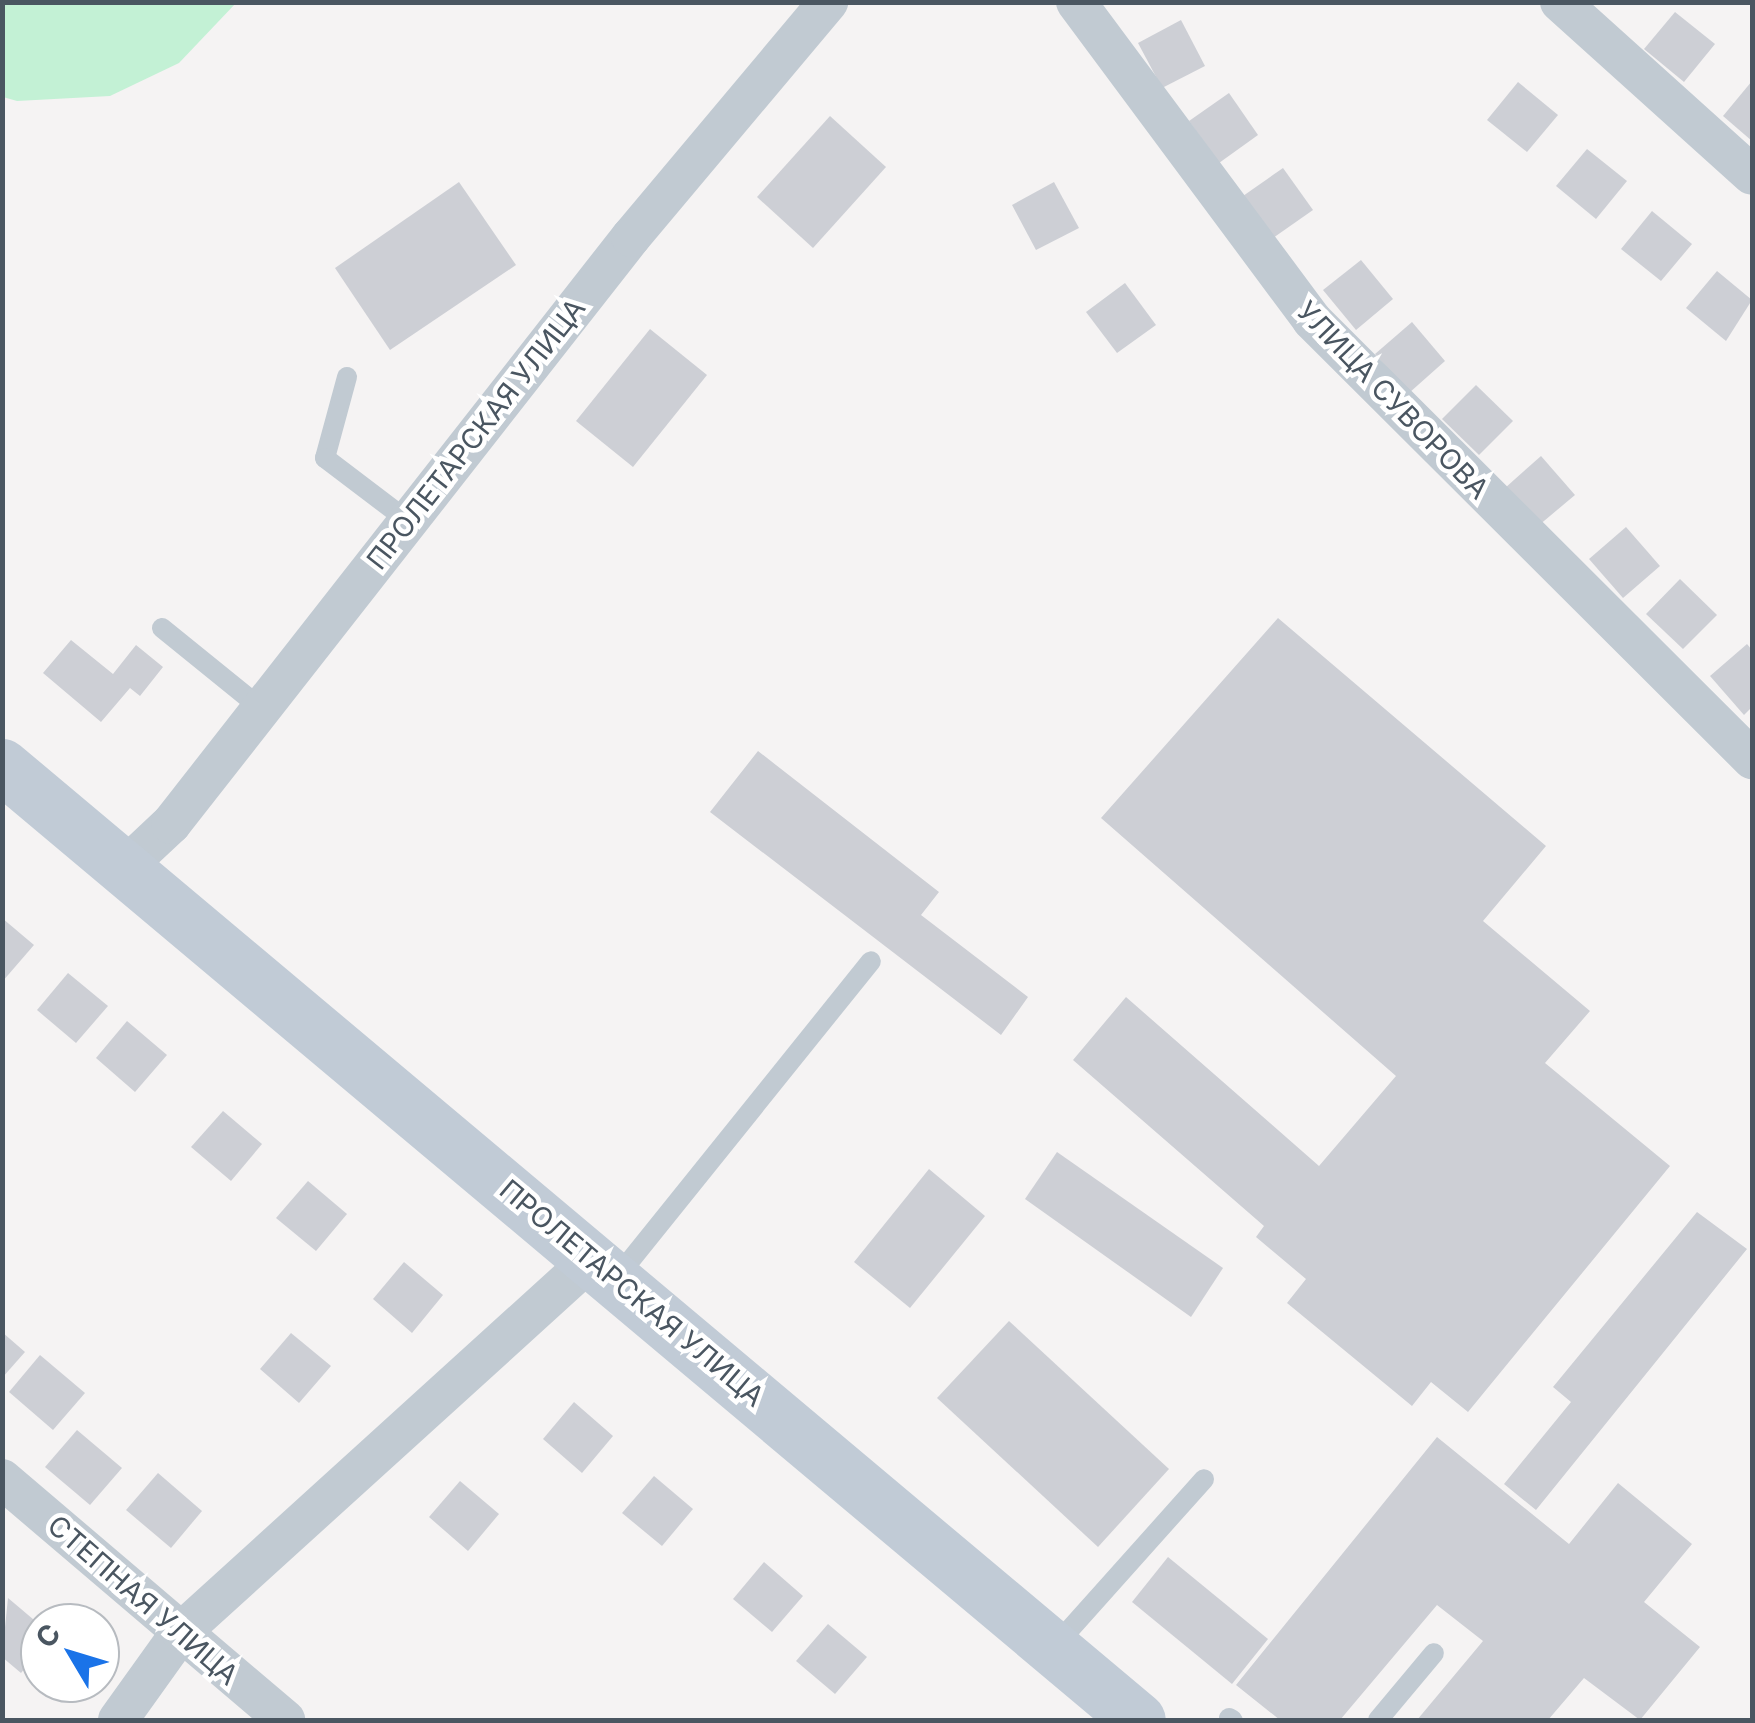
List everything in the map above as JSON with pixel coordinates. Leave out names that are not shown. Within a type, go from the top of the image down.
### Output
[{"type":"main road","name":"ПРОЛЕТАРСКАЯ УЛИЦА","points":[[2,766],[126,866],[1138,1720]]},
{"type":"street","name":"ПРОЛЕТАРСКАЯ УЛИЦА","points":[[126,866],[171,824],[631,237],[828,2]]},
{"type":"street","points":[[1560,2],[1752,175]]},
{"type":"street","name":"УЛИЦА СУВОРОВА","points":[[1079,4],[1312,320],[1752,759]]},
{"type":"street","points":[[118,1720],[181,1632],[604,1268]]},
{"type":"street","name":"СТЕПНАЯ УЛИЦА","points":[[2,1479],[285,1720]]},
{"type":"lane","points":[[347,377],[325,458],[408,521]]},
{"type":"lane","points":[[162,628],[262,709]]},
{"type":"lane","points":[[604,1268],[872,961]]},
{"type":"lane","points":[[1053,1648],[1204,1479]]},
{"type":"lane","points":[[1378,1720],[1434,1653]]},
{"type":"green space","points":[[2,3],[236,3],[179,63],[110,96],[17,101],[3,97]]},
{"type":"building","points":[[1675,12],[1715,44],[1684,82],[1644,49]]},
{"type":"building","points":[[1181,20],[1205,66],[1162,88],[1138,43]]},
{"type":"building","points":[[1752,81],[1752,141],[1723,116]]},
{"type":"building","points":[[1518,82],[1558,115],[1527,152],[1487,120]]},
{"type":"building","points":[[1229,93],[1258,135],[1219,163],[1189,121]]},
{"type":"building","points":[[830,116],[886,167],[813,248],[757,197]]},
{"type":"building","points":[[1587,149],[1627,181],[1596,219],[1556,186]]},
{"type":"building","points":[[1283,168],[1313,210],[1273,238],[1243,196]]},
{"type":"building","points":[[459,182],[516,265],[390,350],[335,268]]},
{"type":"building","points":[[1054,182],[1079,228],[1036,250],[1012,205]]},
{"type":"building","points":[[1652,211],[1692,244],[1661,281],[1621,249]]},
{"type":"building","points":[[1361,260],[1393,299],[1356,330],[1323,290]]},
{"type":"building","points":[[1717,271],[1752,300],[1726,341],[1686,308]]},
{"type":"building","points":[[1125,283],[1156,325],[1117,353],[1086,312]]},
{"type":"building","points":[[1412,322],[1445,361],[1409,393],[1375,354]]},
{"type":"building","points":[[650,329],[707,375],[633,467],[576,421]]},
{"type":"building","points":[[1476,385],[1513,421],[1479,455],[1442,419]]},
{"type":"building","points":[[1541,456],[1575,495],[1538,526],[1505,488]]},
{"type":"building","points":[[1626,527],[1660,566],[1623,598],[1589,559]]},
{"type":"building","points":[[1680,579],[1717,615],[1683,649],[1646,614]]},
{"type":"building","points":[[1278,618],[1546,846],[1483,921],[1590,1011],[1545,1063],[1670,1166],[1468,1412],[1431,1382],[1412,1406],[1287,1303],[1306,1279],[1256,1237],[1264,1226],[1073,1060],[1126,997],[1319,1166],[1396,1076],[1101,818]]},
{"type":"building","points":[[71,640],[113,674],[136,645],[163,667],[140,696],[130,688],[101,722],[43,673]]},
{"type":"building","points":[[1747,644],[1752,650],[1752,707],[1744,715],[1710,676]]},
{"type":"building","points":[[758,751],[939,892],[921,915],[1028,997],[1001,1035],[710,812]]},
{"type":"building","points":[[2,918],[34,945],[2,982]]},
{"type":"building","points":[[68,973],[108,1006],[76,1043],[37,1010]]},
{"type":"building","points":[[127,1021],[167,1055],[135,1092],[96,1058]]},
{"type":"building","points":[[223,1111],[262,1144],[231,1181],[191,1147]]},
{"type":"building","points":[[1057,1152],[1223,1268],[1191,1317],[1025,1199]]},
{"type":"building","points":[[929,1169],[985,1216],[910,1308],[854,1262]]},
{"type":"building","points":[[308,1181],[347,1214],[316,1251],[276,1218]]},
{"type":"building","points":[[1697,1212],[1747,1249],[1536,1510],[1504,1484],[1571,1402],[1553,1387]]},
{"type":"building","points":[[404,1262],[443,1295],[412,1333],[373,1299]]},
{"type":"building","points":[[1009,1321],[1169,1469],[1098,1547],[937,1398]]},
{"type":"building","points":[[2,1332],[25,1352],[2,1378]]},
{"type":"building","points":[[291,1333],[331,1366],[299,1403],[260,1369]]},
{"type":"building","points":[[40,1355],[85,1393],[53,1430],[9,1392]]},
{"type":"building","points":[[574,1402],[613,1436],[582,1473],[543,1439]]},
{"type":"building","points":[[77,1430],[122,1468],[90,1505],[45,1467]]},
{"type":"building","points":[[1437,1437],[1569,1544],[1618,1483],[1692,1544],[1644,1602],[1700,1647],[1640,1720],[1584,1678],[1548,1720],[1417,1720],[1483,1641],[1437,1605],[1340,1720],[1280,1720],[1236,1685]]},
{"type":"building","points":[[158,1473],[202,1511],[171,1548],[126,1510]]},
{"type":"building","points":[[654,1476],[693,1509],[662,1546],[622,1513]]},
{"type":"building","points":[[460,1481],[499,1514],[468,1551],[429,1517]]},
{"type":"building","points":[[1168,1557],[1268,1639],[1232,1684],[1132,1602]]},
{"type":"building","points":[[764,1562],[803,1596],[772,1632],[733,1599]]},
{"type":"building","points":[[8,1598],[20,1608],[20,1672],[2,1657]]},
{"type":"building","points":[[828,1624],[867,1657],[835,1694],[796,1661]]}]
